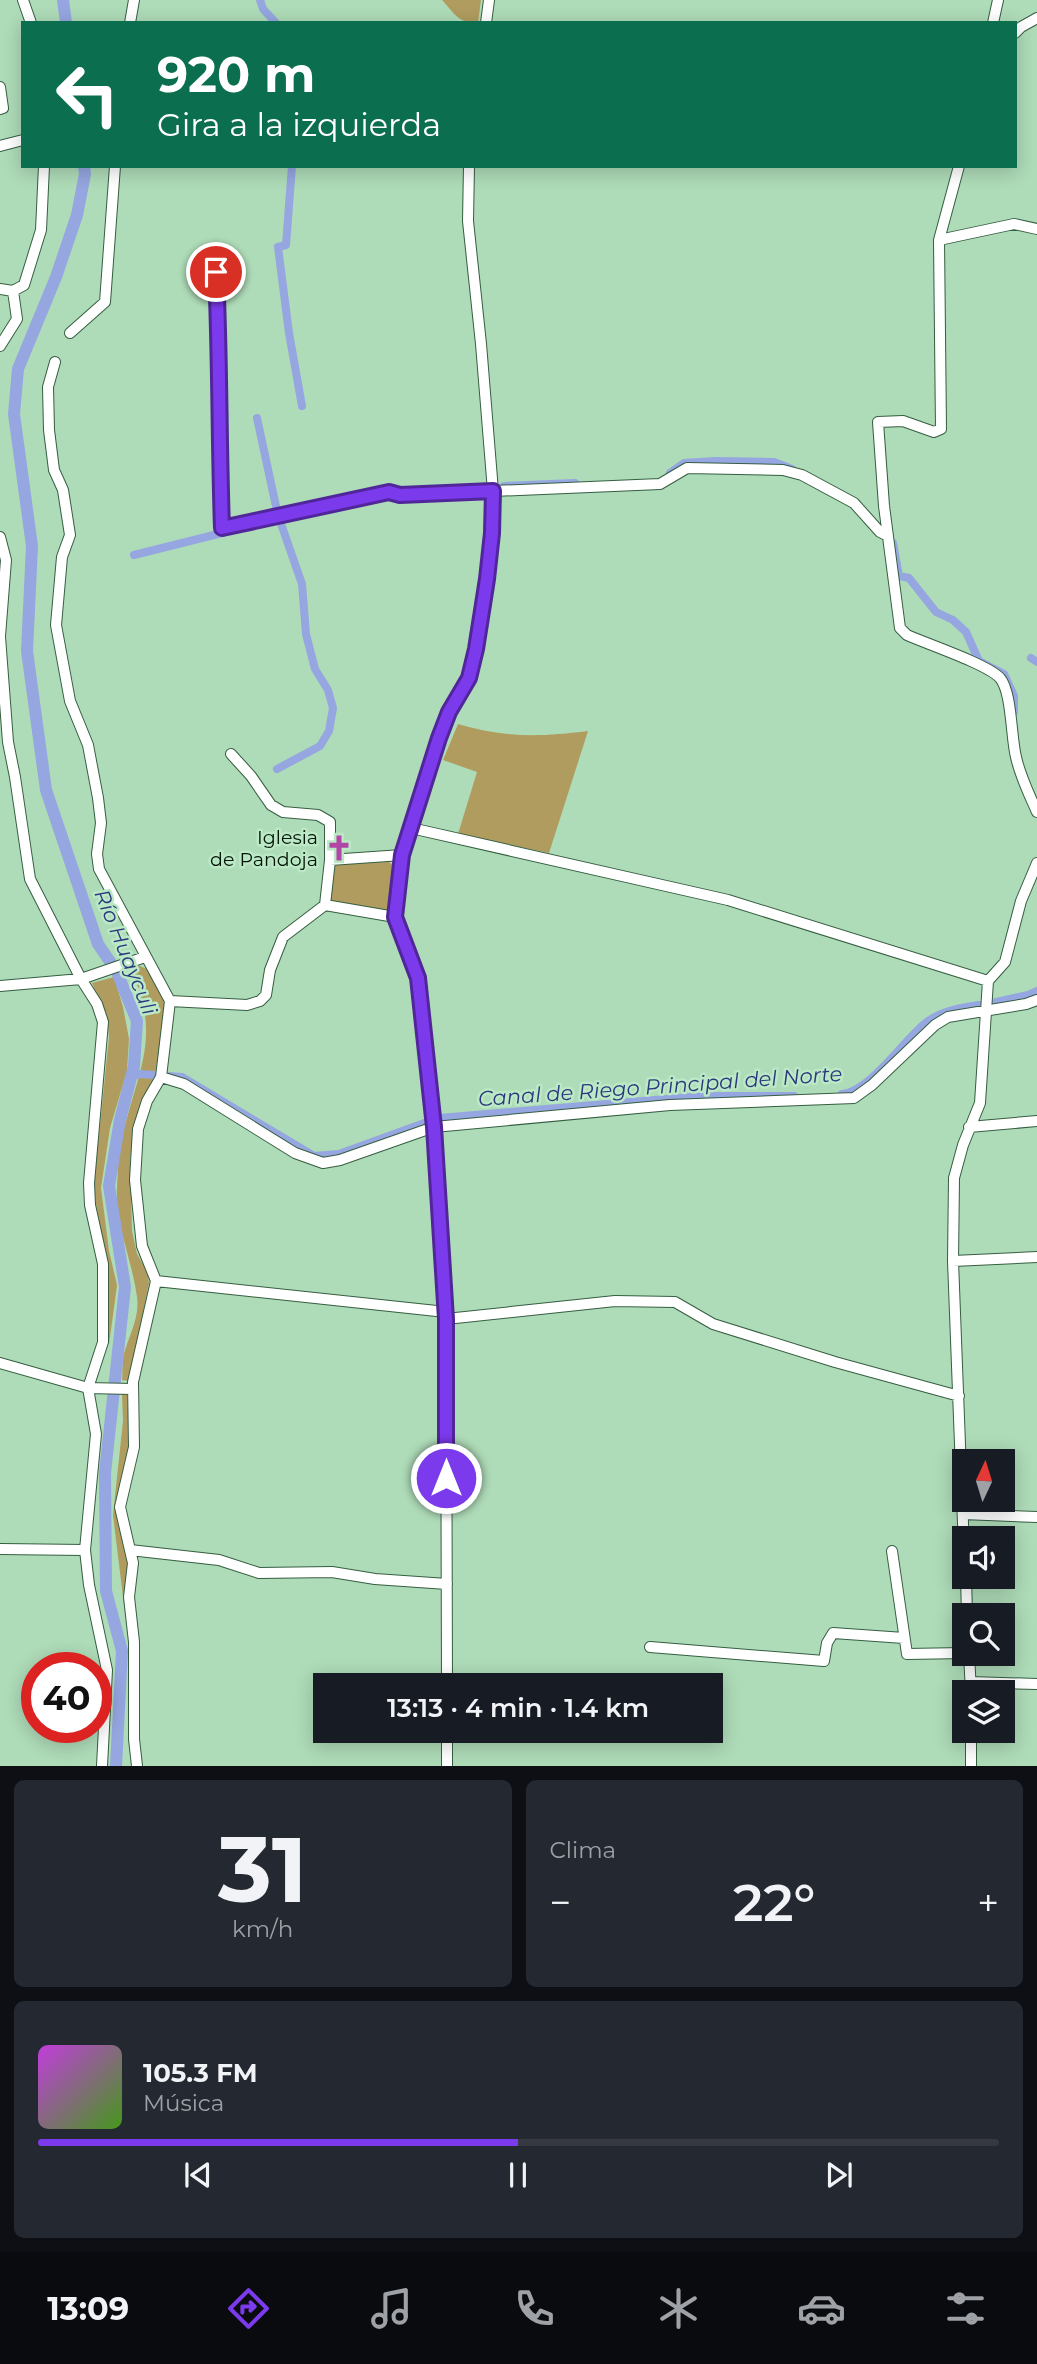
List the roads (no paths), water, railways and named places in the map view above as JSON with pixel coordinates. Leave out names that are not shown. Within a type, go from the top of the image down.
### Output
[{"type":"street","points":[[23,0],[30,21]]},
{"type":"street","points":[[130,21],[134,0]]},
{"type":"street","points":[[486,21],[489,0]]},
{"type":"street","points":[[993,21],[998,0]]},
{"type":"street","points":[[1017,31],[1037,18]]},
{"type":"street","points":[[0,87],[3,108],[0,109]]},
{"type":"street","points":[[0,146],[21,141]]},
{"type":"street","points":[[0,289],[13,291],[24,285],[41,230],[44,168]]},
{"type":"street","points":[[70,333],[105,302],[116,168]]},
{"type":"street","points":[[447,1673],[446,1315],[434,1127],[418,978],[395,917],[402,855],[449,712],[469,678],[487,579],[492,533],[493,491],[468,220],[469,168]]},
{"type":"street","points":[[958,168],[939,240],[941,429],[934,432],[903,421],[878,422],[884,506],[900,628],[907,635],[974,663],[1000,679],[1008,699],[1015,755],[1022,779],[1037,812]]},
{"type":"street","points":[[939,240],[1014,224],[1037,229]]},
{"type":"street","points":[[216,272],[220,352],[218,409],[222,528],[389,492],[400,495],[660,484],[687,468],[783,470],[802,475],[854,503],[880,532],[888,536]]},
{"type":"street","points":[[0,346],[17,320],[13,291]]},
{"type":"street","points":[[55,362],[48,387],[49,430],[54,470],[63,490],[70,535],[62,557],[56,625],[70,701],[88,745],[98,798],[101,822],[97,854],[99,869],[170,1001],[161,1077],[147,1101],[138,1129],[135,1180],[142,1246],[156,1281],[128,1389],[134,1447],[120,1507],[133,1563],[129,1597],[134,1642],[134,1739],[137,1766]]},
{"type":"street","points":[[0,537],[6,560],[0,637],[8,742],[30,879],[81,979],[97,1004],[103,1022],[89,1183],[90,1205],[103,1264],[103,1342],[93,1387],[96,1434],[85,1550],[89,1585],[107,1670],[102,1766]]},
{"type":"street","points":[[170,1001],[247,1005],[260,1001],[266,995],[270,970],[283,937],[325,905],[330,860],[330,822],[318,815],[283,812],[271,805],[251,776],[231,754]]},
{"type":"street","points":[[411,828],[728,900],[988,981]]},
{"type":"street","points":[[330,860],[402,855]]},
{"type":"street","points":[[963,1526],[953,1261],[954,1178],[969,1127],[980,1103],[988,981],[1005,962],[1021,901],[1037,863]]},
{"type":"street","points":[[325,905],[395,917]]},
{"type":"street","points":[[0,986],[81,979],[145,957]]},
{"type":"street","points":[[161,1077],[184,1084],[295,1153],[323,1163],[340,1160],[434,1127],[670,1105],[854,1098],[872,1085],[935,1025],[948,1017],[1037,1000]]},
{"type":"street","points":[[969,1127],[1037,1121]]},
{"type":"street","points":[[953,1261],[1037,1257]]},
{"type":"street","points":[[156,1281],[446,1315],[615,1301],[675,1301],[713,1324],[835,1362],[959,1396]]},
{"type":"street","points":[[0,1363],[93,1387],[128,1389]]},
{"type":"street","points":[[963,1514],[1037,1517]]},
{"type":"street","points":[[0,1549],[85,1550]]},
{"type":"street","points":[[130,1550],[219,1560],[259,1573],[332,1572],[374,1579],[447,1584]]},
{"type":"street","points":[[892,1550],[906,1654],[952,1654]]},
{"type":"street","points":[[650,1647],[824,1661],[827,1643],[834,1633],[904,1638]]},
{"type":"street","points":[[1015,1685],[1037,1684]]},
{"type":"street","points":[[447,1743],[447,1766]]},
{"type":"street","points":[[971,1743],[971,1766]]},
{"type":"waterway","name":"Río Huayculi","points":[[63,0],[66,21]]},
{"type":"waterway","points":[[260,0],[263,9],[274,21]]},
{"type":"waterway","name":"Río Huayculi","points":[[84,168],[77,215],[56,277],[18,369],[14,414],[32,546],[27,651],[46,790],[98,944],[117,972],[137,1021],[134,1066],[120,1120],[109,1186],[125,1287],[105,1473],[106,1591],[122,1651],[116,1766]]},
{"type":"waterway","points":[[292,168],[286,245],[278,247],[302,406]]},
{"type":"waterway","points":[[257,418],[277,511]]},
{"type":"waterway","points":[[670,473],[684,463],[715,461],[774,462],[792,469]]},
{"type":"waterway","points":[[504,486],[575,483]]},
{"type":"waterway","points":[[277,769],[320,746],[329,731],[333,708],[328,690],[315,669],[306,634],[302,584],[279,518]]},
{"type":"waterway","points":[[134,555],[238,529]]},
{"type":"waterway","points":[[893,543],[899,576],[909,578],[936,612],[953,620],[966,632],[979,661],[1004,674],[1014,696],[1014,712]]},
{"type":"waterway","points":[[1031,658],[1037,662]]},
{"type":"waterway","name":"Canal de Riego Principal del Norte","points":[[992,1003],[1037,991]]},
{"type":"waterway","name":"Canal de Riego Principal del Norte","points":[[842,1094],[853,1091],[876,1074],[934,1017],[959,1008],[979,1005]]},
{"type":"waterway","name":"Canal de Riego Principal del Norte","points":[[131,1077],[140,1074],[182,1077],[314,1156],[339,1154],[427,1122]]},
{"type":"waterway","name":"Canal de Riego Principal del Norte","points":[[439,1118],[702,1096],[794,1096]]},
{"type":"place","name":"Iglesia de Pandoja","points":[[339,848]]}]
